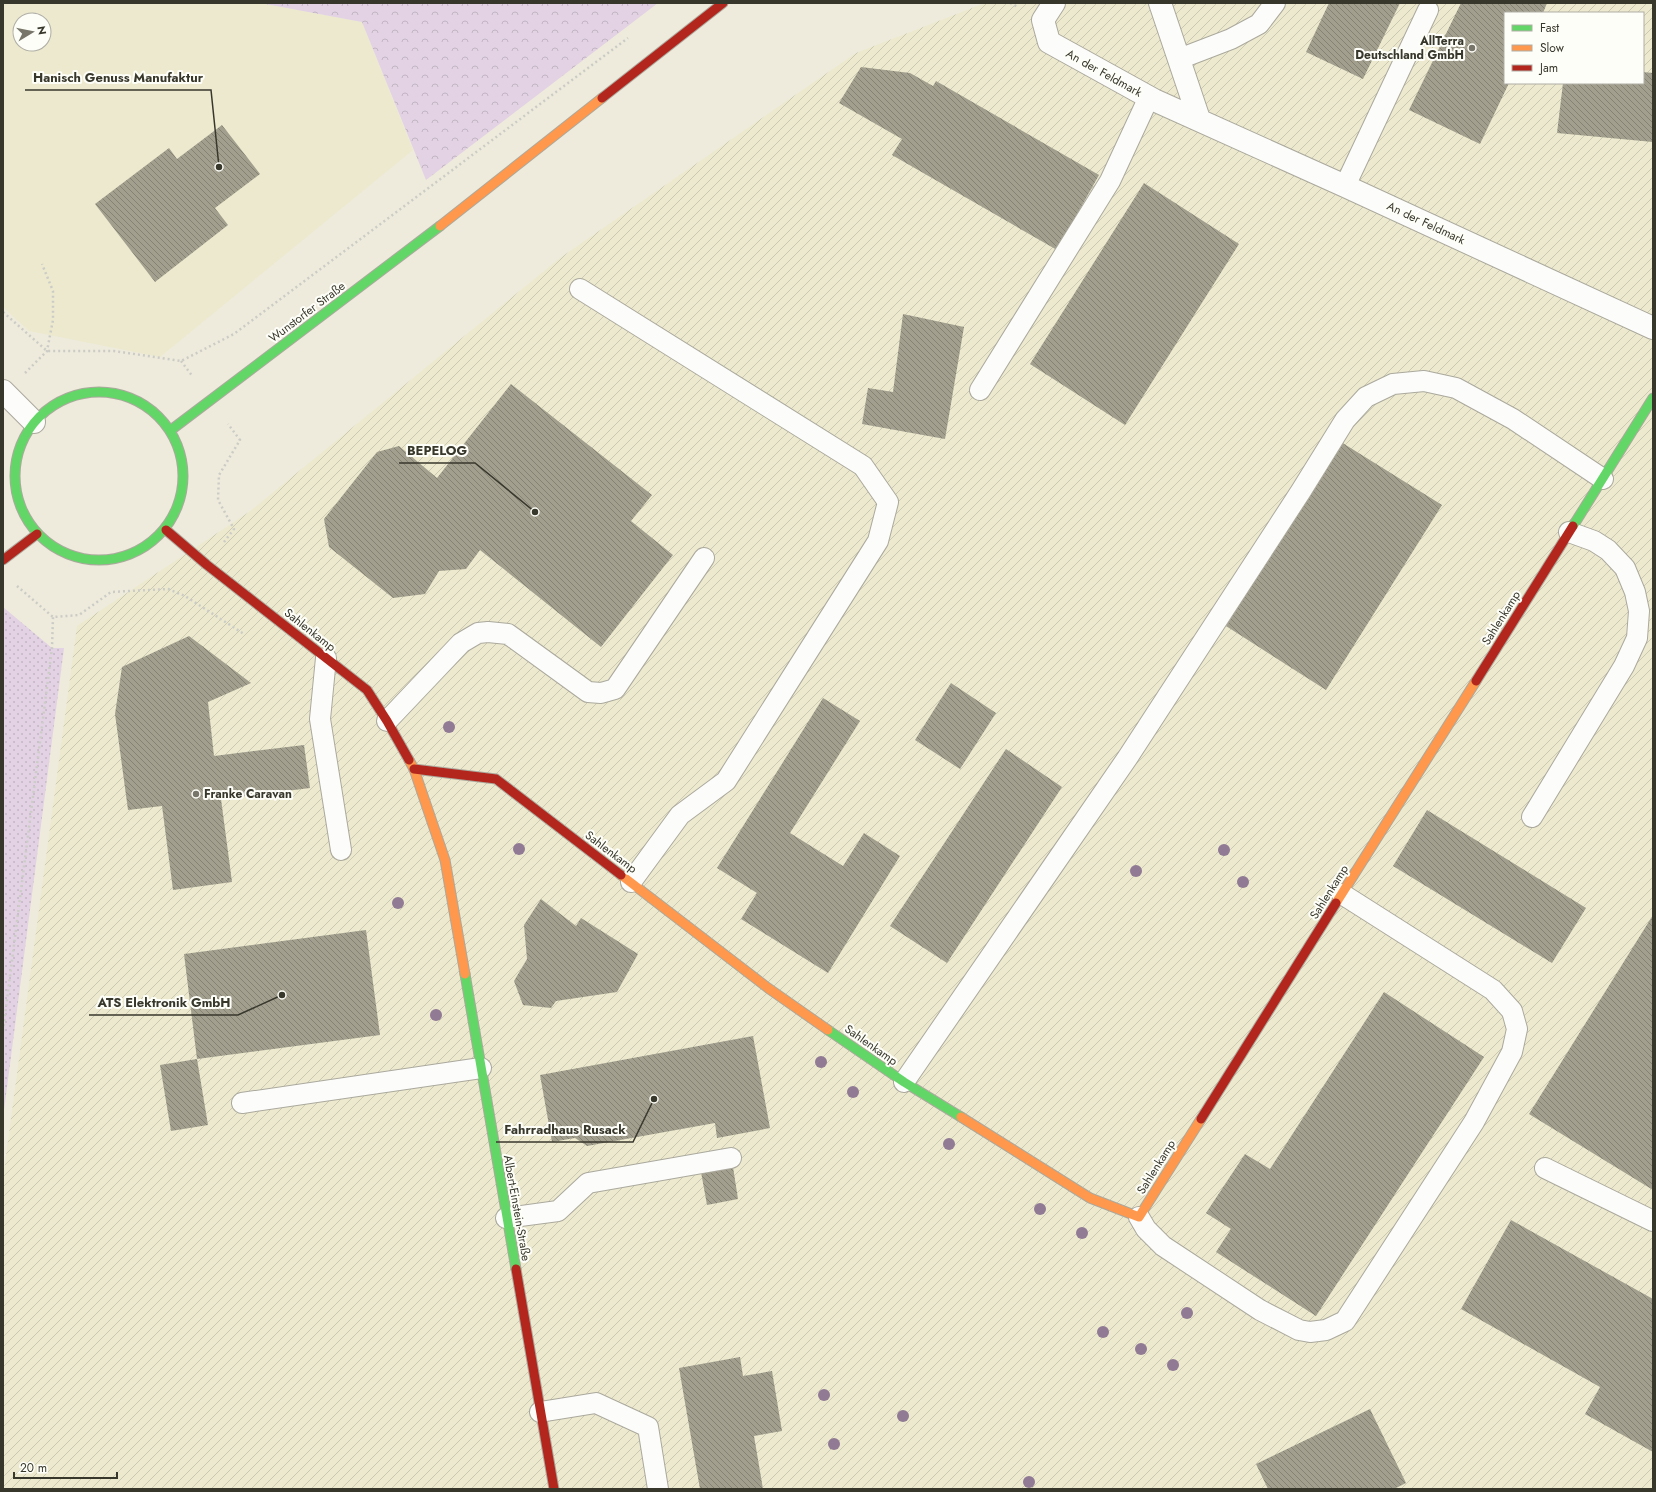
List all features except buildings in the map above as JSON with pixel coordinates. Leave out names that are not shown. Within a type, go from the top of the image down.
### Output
[{"type":"street","name":"Wunstorfer Straße","points":[[171,430],[457,213],[723,3]]},
{"type":"street","name":"An der Feldmark","points":[[1054,3],[1044,20],[1049,42],[1149,97],[1653,328]]},
{"type":"street","points":[[1160,3],[1199,119]]},
{"type":"street","points":[[3,391],[34,422]]},
{"type":"street","points":[[104,391],[131,397],[153,410],[171,430],[182,455],[184,481],[179,507],[166,530],[144,549],[117,560],[88,561],[60,552],[37,534],[23,514],[16,491],[15,466],[21,443],[34,422],[54,404],[78,394],[104,391]]},
{"type":"street","name":"Sahlenkamp","points":[[414,769],[496,779],[768,988],[904,1082],[1090,1198],[1139,1217],[1653,398]]},
{"type":"street","name":"Sahlenkamp","points":[[166,530],[207,565],[367,690],[387,721],[414,769],[445,860]]},
{"type":"street","points":[[3,560],[37,534]]},
{"type":"street","name":"Albert-Einstein-Straße","points":[[445,860],[554,1489]]},
{"type":"lane","points":[[1179,59],[1231,39],[1258,24],[1275,3]]},
{"type":"lane","points":[[1345,186],[1428,10]]},
{"type":"lane","points":[[980,390],[1110,181],[1149,97]]},
{"type":"lane","points":[[580,289],[863,466],[888,502],[878,541],[726,781],[680,815],[631,882]]},
{"type":"lane","points":[[904,1082],[1128,757],[1301,491],[1345,420],[1366,397],[1393,384],[1424,381],[1456,388],[1512,419],[1603,479]]},
{"type":"lane","points":[[1532,817],[1624,666],[1637,638],[1638,605],[1635,592],[1625,568],[1608,550],[1594,541],[1569,532]]},
{"type":"lane","points":[[387,721],[461,643],[478,633],[488,632],[508,634],[588,692],[601,693],[615,689],[704,558]]},
{"type":"lane","points":[[326,658],[320,719],[341,850]]},
{"type":"lane","points":[[1139,1217],[1146,1229],[1163,1246],[1260,1310],[1299,1330],[1310,1332],[1326,1330],[1345,1321],[1474,1122],[1512,1052],[1517,1029],[1512,1011],[1493,990],[1342,894]]},
{"type":"lane","points":[[242,1102],[481,1068]]},
{"type":"lane","points":[[506,1218],[558,1211],[588,1183],[731,1158]]},
{"type":"lane","points":[[1545,1168],[1653,1221]]},
{"type":"lane","points":[[540,1412],[596,1403],[648,1427],[658,1489]]},
{"type":"path","points":[[3,312],[47,350],[114,351],[182,361],[234,334],[629,37]]},
{"type":"path","points":[[42,264],[53,291],[53,320],[47,350]]},
{"type":"path","points":[[182,361],[240,440],[219,475],[218,500],[234,529],[207,565]]},
{"type":"path","points":[[15,584],[53,618],[79,615],[111,592],[168,589],[186,596],[251,638]]},
{"type":"path","points":[[3,1031],[52,648],[53,618]]},
{"type":"shaded area","points":[[3,3],[260,3],[362,22],[413,150],[160,357],[29,331],[3,307]]},
{"type":"shaded area","points":[[985,3],[1653,3],[1653,1489],[3,1489],[3,1178],[77,626],[249,512],[560,258],[856,53]]},
{"type":"green space","points":[[260,3],[658,3],[426,180],[362,22]]},
{"type":"green space","points":[[3,607],[52,648],[64,648],[3,1118]]},
{"type":"traffic: fast","points":[[171,430],[440,226]]},
{"type":"traffic: fast","points":[[91,392],[107,392],[124,395],[139,401],[159,416],[174,436],[180,451],[183,476],[180,501],[174,516],[159,536],[139,551],[124,557],[107,560],[91,560],[74,557],[59,551],[39,536],[34,530],[24,516],[18,501],[15,484],[15,468],[18,451],[24,436],[39,416],[45,411],[59,401],[74,395],[91,392]]},
{"type":"traffic: fast","points":[[1573,526],[1653,398]]},
{"type":"traffic: fast","points":[[465,974],[516,1269]]},
{"type":"traffic: fast","points":[[828,1030],[904,1082],[961,1117]]},
{"type":"traffic: slow","points":[[440,226],[602,98]]},
{"type":"traffic: slow","points":[[1336,903],[1476,681]]},
{"type":"traffic: slow","points":[[409,760],[414,769],[445,860],[465,974]]},
{"type":"traffic: slow","points":[[621,875],[768,988],[828,1030]]},
{"type":"traffic: slow","points":[[961,1117],[1090,1198],[1139,1217],[1201,1119]]},
{"type":"traffic: jam","points":[[602,98],[723,3]]},
{"type":"traffic: jam","points":[[1476,681],[1573,526]]},
{"type":"traffic: jam","points":[[166,530],[207,565],[367,690],[387,721],[409,760]]},
{"type":"traffic: jam","points":[[3,560],[37,534]]},
{"type":"traffic: jam","points":[[414,769],[496,779],[621,875]]},
{"type":"traffic: jam","points":[[1201,1119],[1336,903]]},
{"type":"traffic: jam","points":[[516,1269],[554,1489]]},
{"type":"place","name":"AllTerra Deutschland GmbH","points":[[1472,48]]},
{"type":"place","name":"Hanisch Genuss Manufaktur","points":[[219,167]]},
{"type":"place","name":"BEPELOG","points":[[535,512]]},
{"type":"place","name":"Franke Caravan","points":[[196,794]]},
{"type":"place","name":"ATS Elektronik GmbH","points":[[282,995]]},
{"type":"place","name":"Fahrradhaus Rusack","points":[[654,1099]]}]
